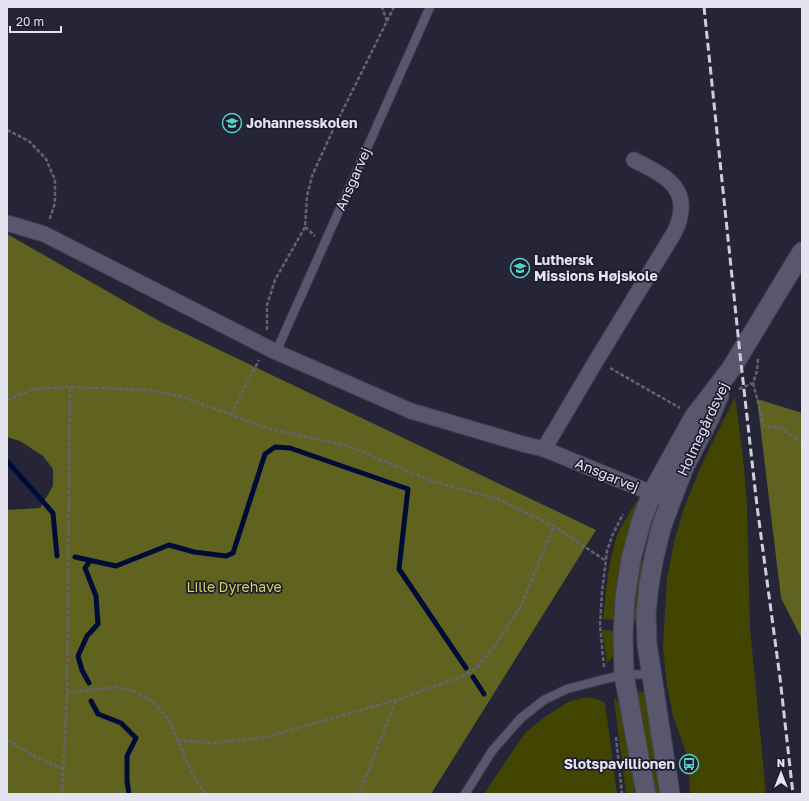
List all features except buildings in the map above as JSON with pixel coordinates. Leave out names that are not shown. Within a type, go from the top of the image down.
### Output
[{"type":"street","points":[[544,449],[679,223],[681,204],[679,193],[674,185],[668,179],[634,160]]},
{"type":"street","name":"Ansgarvej","points":[[7,223],[44,234],[271,349],[411,411],[544,449],[671,501]]},
{"type":"street","points":[[731,369],[802,252]]},
{"type":"street","name":"Holmegårdsvej","points":[[646,794],[615,677],[624,636],[625,598],[631,560],[641,522],[652,493],[694,417],[731,369]]},
{"type":"street","name":"Holmegårdsvej","points":[[670,794],[647,644],[646,614],[649,585],[661,528],[671,501],[684,467],[710,417],[731,369]]},
{"type":"lane","name":"Ansgarvej","points":[[271,349],[430,7]]},
{"type":"lane","points":[[465,794],[492,751],[521,718],[544,700],[568,689],[615,677],[651,674]]},
{"type":"path","points":[[382,7],[387,21]]},
{"type":"path","points":[[231,415],[271,349],[267,305],[274,280],[305,227],[307,196],[312,176],[330,134],[394,7]]},
{"type":"path","points":[[7,130],[29,141],[46,159],[55,180],[55,203],[44,234]]},
{"type":"path","points":[[758,353],[757,371],[753,383],[764,426],[782,428],[802,443]]},
{"type":"path","points":[[596,361],[694,417]]},
{"type":"path","points":[[735,391],[753,383]]},
{"type":"path","points":[[62,794],[67,693],[70,387]]},
{"type":"path","points":[[7,400],[34,389],[70,387],[148,390],[180,396],[267,428],[348,446],[434,482],[498,499],[554,526],[606,561]]},
{"type":"path","points":[[177,740],[213,743],[267,737],[396,700],[466,675],[477,667],[495,646],[521,606],[554,526]]},
{"type":"path","points":[[612,536],[607,551],[600,625],[615,677]]},
{"type":"path","points":[[67,693],[116,688],[135,692],[152,701],[169,720],[191,772],[205,794]]},
{"type":"path","points":[[359,794],[396,700]]},
{"type":"path","points":[[615,736],[622,794]]},
{"type":"path","points":[[7,740],[38,758],[63,769]]},
{"type":"shaded area","points":[[735,397],[743,457],[747,505],[750,628],[766,794],[690,794],[689,774],[693,771],[692,758],[687,755],[673,716],[667,685],[663,648],[667,579],[674,542],[684,508],[702,464]]},
{"type":"shaded area","points":[[637,501],[639,505],[617,620],[603,619],[611,556],[621,527]]},
{"type":"shaded area","points":[[635,560],[641,560],[646,564],[642,621],[627,621]]},
{"type":"shaded area","points":[[602,630],[617,631],[614,655],[607,663]]},
{"type":"shaded area","points":[[637,693],[646,693],[664,794],[650,794]]},
{"type":"shaded area","points":[[587,697],[600,700],[605,703],[617,794],[484,794],[525,733],[545,717],[568,702]]},
{"type":"shaded area","points":[[614,698],[618,702],[623,716],[632,753],[634,794],[626,794]]},
{"type":"green space","name":"Lille Dyrehave","points":[[7,234],[161,322],[596,530],[431,794],[7,794],[7,510],[40,508],[53,486],[53,469],[43,456],[20,441],[7,437]]},
{"type":"green space","points":[[757,399],[802,413],[802,639],[781,598]]},
{"type":"waterway","points":[[75,557],[116,566],[169,545],[194,552],[226,556],[233,553],[265,454],[275,447],[290,448],[408,489],[399,569],[466,668]]},
{"type":"waterway","points":[[7,461],[53,513],[57,556]]},
{"type":"waterway","points":[[89,683],[82,670],[78,656],[87,636],[98,624],[96,596],[85,568],[90,561]]},
{"type":"waterway","points":[[473,677],[484,694]]},
{"type":"waterway","points":[[91,701],[98,714],[121,723],[136,738],[127,756],[127,781],[129,794]]},
{"type":"railway","points":[[704,7],[757,506],[780,678],[793,794]]},
{"type":"place","name":"Johannesskolen","points":[[232,123]]},
{"type":"place","name":"Luthersk Missions Højskole","points":[[520,268]]},
{"type":"place","name":"Slotspavillionen","points":[[689,764]]}]
